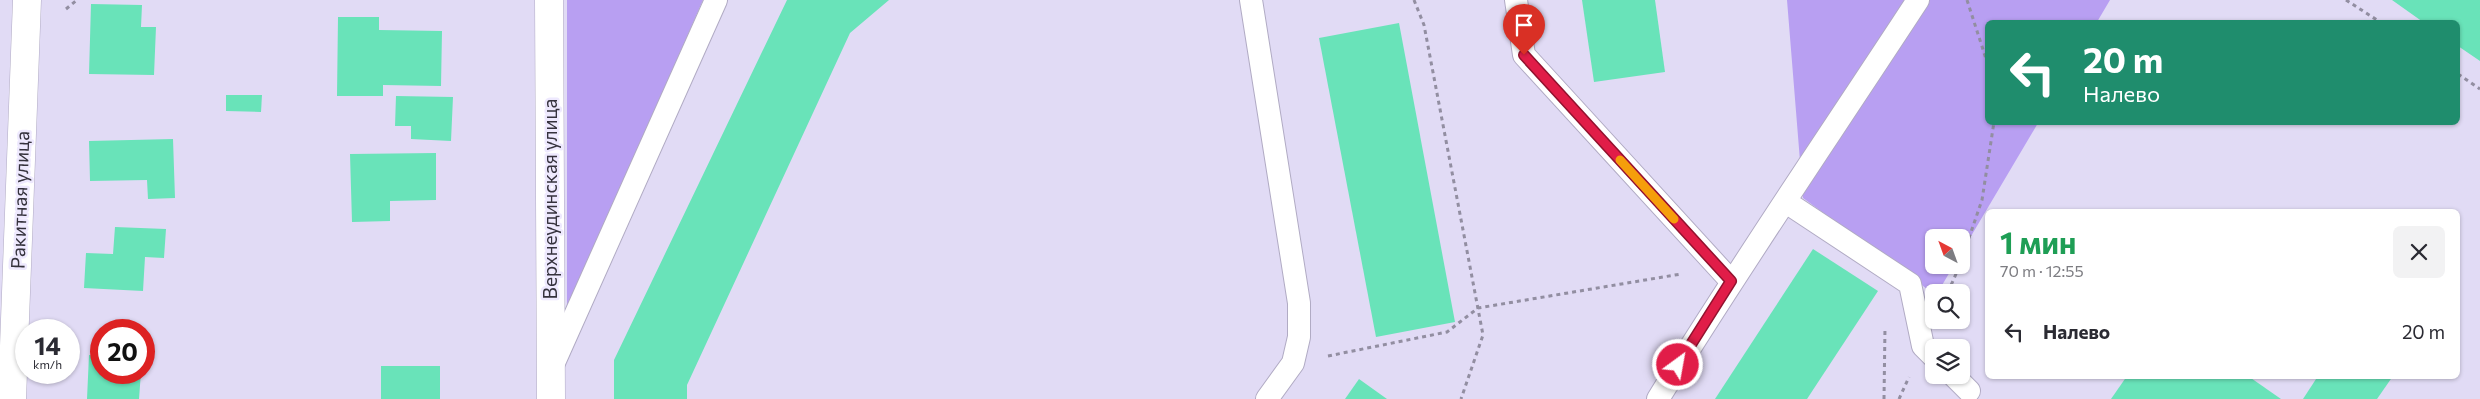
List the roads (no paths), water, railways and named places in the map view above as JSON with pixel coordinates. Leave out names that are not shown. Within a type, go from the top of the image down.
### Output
[{"type":"street","name":"Ракитная улица","points":[[12,399],[8,283],[27,0]]},
{"type":"street","name":"Верхнеудинская улица","points":[[549,0],[551,399]]},
{"type":"lane","points":[[551,370],[716,0]]},
{"type":"lane","points":[[1251,0],[1299,303],[1299,337],[1293,363],[1267,399]]},
{"type":"lane","points":[[1516,0],[1524,55],[1725,274]]},
{"type":"lane","points":[[1658,399],[1725,274],[1786,202],[1918,0]]},
{"type":"lane","points":[[1786,202],[1910,284],[1925,348]]},
{"type":"lane","points":[[1962,384],[1969,391]]}]
